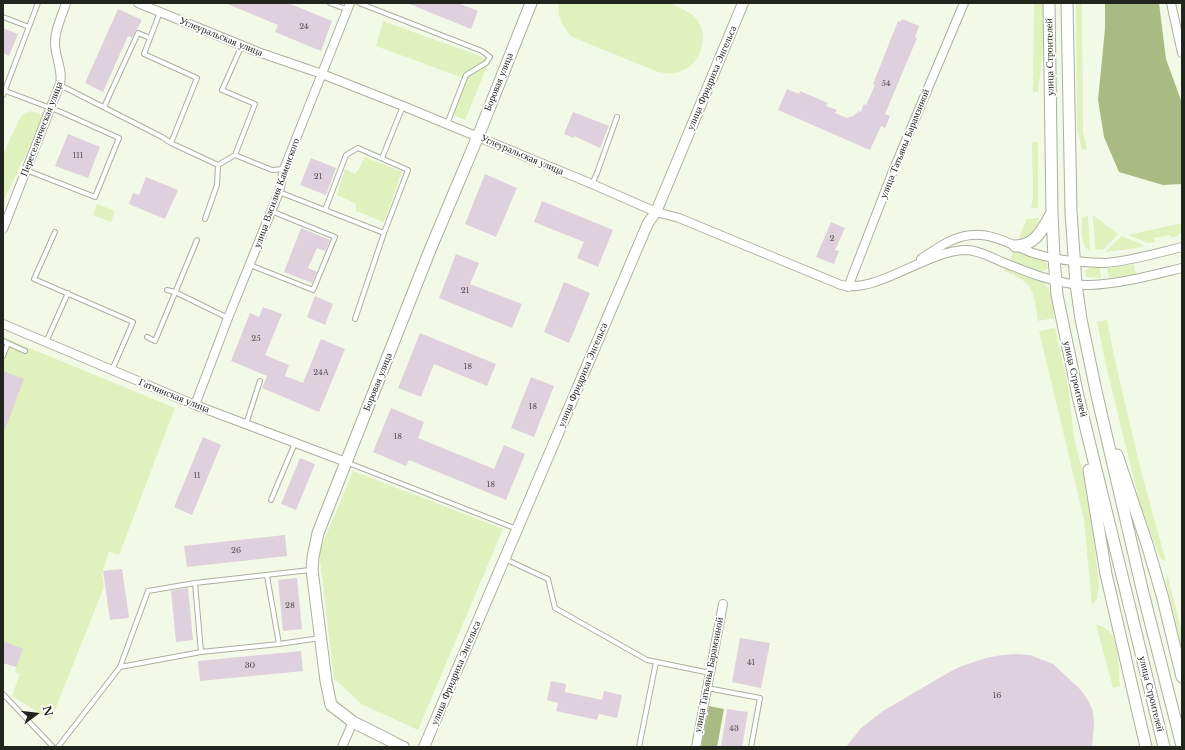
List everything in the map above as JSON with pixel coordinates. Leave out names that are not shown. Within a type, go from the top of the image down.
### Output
[{"type":"main road","name":"улица Строителей","points":[[1048,3],[1052,213],[1056,280],[1062,322],[1078,396],[1164,747]]},
{"type":"main road","name":"улица Строителей","points":[[1067,3],[1071,212],[1076,284],[1081,319],[1096,391],[1143,593],[1182,746]]},
{"type":"main road","name":"Боровая улица","points":[[394,744],[353,722],[331,705],[326,681],[312,570],[312,557],[318,533],[430,250],[478,136],[528,4]]},
{"type":"main road","points":[[1015,246],[1023,246],[1030,243],[1037,237],[1052,213]]},
{"type":"main road","points":[[1096,391],[1147,544],[1162,595],[1182,677]]},
{"type":"main road","points":[[1078,396],[1106,574],[1146,747]]},
{"type":"street","name":"Переселенческая улица","points":[[3,229],[62,78],[55,43],[58,25],[66,3]]},
{"type":"street","name":"Углеуральская улица","points":[[138,3],[242,45],[322,74],[478,136],[656,212],[679,218],[841,285],[848,287],[868,284],[906,269]]},
{"type":"street","name":"улица Фридриха Энгельса","points":[[424,747],[648,223],[656,212],[743,3]]},
{"type":"street","name":"улица Татьяны Барамзиной","points":[[848,287],[893,171],[964,3]]},
{"type":"street","points":[[1171,3],[1182,53]]},
{"type":"street","name":"улица Василия Каменского","points":[[195,405],[228,318],[279,192],[284,169],[349,6]]},
{"type":"street","points":[[906,269],[951,240],[972,235],[989,237],[1034,253],[1054,258],[1103,263],[1135,258],[1182,247]]},
{"type":"street","points":[[906,269],[925,260],[951,252],[965,250],[984,253],[1026,271],[1076,284],[1090,285],[1135,279],[1182,268]]},
{"type":"street","name":"Гатчинская улица","points":[[3,324],[195,405],[346,462]]},
{"type":"street","name":"улица Татьяны Барамзиной","points":[[696,747],[723,604]]},
{"type":"street","points":[[342,747],[353,722]]},
{"type":"street","name":"Боровая улица","points":[[394,744],[404,747]]},
{"type":"lane","points":[[26,170],[95,198],[119,138],[50,108],[4,92],[38,3]]},
{"type":"lane","points":[[330,3],[349,6]]},
{"type":"lane","points":[[359,3],[482,51],[490,57],[486,63],[466,75],[448,124]]},
{"type":"lane","points":[[160,12],[144,54],[197,78],[171,143]]},
{"type":"lane","points":[[3,17],[29,27]]},
{"type":"lane","points":[[104,107],[138,33],[150,38]]},
{"type":"lane","points":[[218,165],[235,155],[255,104],[222,90],[242,45]]},
{"type":"lane","points":[[60,84],[171,143],[218,165]]},
{"type":"lane","points":[[382,158],[403,106]]},
{"type":"lane","points":[[592,184],[598,173],[617,116]]},
{"type":"lane","points":[[325,210],[346,156],[358,148],[408,170],[384,233],[355,319]]},
{"type":"lane","points":[[235,155],[272,170],[284,169]]},
{"type":"lane","points":[[205,219],[217,184],[218,165]]},
{"type":"lane","points":[[279,192],[384,233]]},
{"type":"lane","points":[[250,264],[313,290],[335,237],[271,211]]},
{"type":"lane","points":[[55,232],[34,279],[132,322],[112,370]]},
{"type":"lane","points":[[147,338],[155,341],[197,240]]},
{"type":"lane","points":[[167,290],[175,292],[228,318]]},
{"type":"lane","points":[[46,342],[68,294]]},
{"type":"lane","points":[[3,356],[5,342],[25,352]]},
{"type":"lane","points":[[246,424],[260,381]]},
{"type":"lane","points":[[271,500],[295,443]]},
{"type":"lane","points":[[346,462],[517,529]]},
{"type":"lane","points":[[505,558],[548,579],[555,608],[647,660],[710,673]]},
{"type":"lane","points":[[58,747],[120,667],[148,591],[312,570]]},
{"type":"lane","points":[[267,576],[279,644]]},
{"type":"lane","points":[[195,584],[201,652]]},
{"type":"lane","points":[[120,667],[201,652],[321,638]]},
{"type":"lane","points":[[639,747],[656,662]]},
{"type":"lane","points":[[707,688],[760,698],[751,747]]},
{"type":"lane","points":[[3,694],[53,747]]},
{"type":"green space","points":[[559,3],[669,3],[688,12],[696,18],[701,26],[703,35],[702,44],[694,62],[688,68],[671,74],[658,72],[572,37],[559,17]]},
{"type":"green space","points":[[1034,3],[1043,3],[1043,51],[1038,92],[1033,92]]},
{"type":"green space","points":[[1076,3],[1082,3],[1083,132],[1087,149],[1082,150],[1077,129]]},
{"type":"green space","points":[[1105,3],[1159,3],[1166,59],[1182,103],[1182,184],[1163,185],[1119,172],[1104,137],[1098,100],[1105,29]]},
{"type":"green space","points":[[383,21],[480,56],[489,62],[465,120],[453,115],[466,81],[463,78],[376,46]]},
{"type":"green space","points":[[31,111],[44,116],[3,202],[3,154],[21,116]]},
{"type":"green space","points":[[1038,142],[1038,208],[1031,208],[1033,198],[1032,143]]},
{"type":"green space","points":[[365,157],[402,172],[384,222],[356,211],[356,204],[337,195],[345,169],[355,174]]},
{"type":"green space","points":[[97,204],[115,211],[111,222],[93,215]]},
{"type":"green space","points":[[1093,215],[1118,234],[1103,250],[1095,249]]},
{"type":"green space","points":[[1088,216],[1090,251],[1086,248],[1082,236],[1082,217]]},
{"type":"green space","points":[[1039,218],[1035,230],[1026,238],[1018,240],[1027,219]]},
{"type":"green space","points":[[1182,223],[1182,231],[1177,236],[1171,238],[1170,235],[1154,238],[1155,242],[1148,243],[1128,235]]},
{"type":"green space","points":[[1122,236],[1145,246],[1105,252]]},
{"type":"green space","points":[[1014,250],[1042,260],[1047,264],[1048,268],[1044,271],[1040,271],[1010,260]]},
{"type":"green space","points":[[1134,264],[1136,275],[1109,278],[1107,268]]},
{"type":"green space","points":[[1090,267],[1100,267],[1101,278],[1086,277],[1085,271]]},
{"type":"green space","points":[[1005,268],[1030,276],[1042,282],[1046,286],[1049,290],[1053,304],[1054,318],[1038,321],[1031,289],[1022,280],[1004,271]]},
{"type":"green space","points":[[1107,320],[1140,467],[1166,562],[1160,558],[1141,508],[1135,484],[1097,322]]},
{"type":"green space","points":[[1055,328],[1068,385],[1074,437],[1090,502],[1099,586],[1097,599],[1092,605],[1084,520],[1039,331]]},
{"type":"green space","points":[[3,337],[175,408],[119,555],[109,551],[102,573],[104,587],[51,720],[12,696],[20,674],[15,672],[16,667],[3,663]]},
{"type":"green space","points":[[353,471],[503,529],[418,730],[361,704],[334,678],[319,552]]},
{"type":"green space","points":[[1167,574],[1182,632],[1182,649],[1166,582]]},
{"type":"green space","points":[[1096,624],[1110,632],[1113,637],[1118,658],[1120,686],[1113,688]]},
{"type":"green space","points":[[709,706],[724,709],[717,747],[701,747]]},
{"type":"building","points":[[225,3],[288,3],[332,21],[321,51],[275,32],[278,25]]},
{"type":"building","points":[[407,3],[458,3],[478,11],[471,29]]},
{"type":"building","points":[[118,9],[142,20],[132,38],[128,36],[103,92],[85,83]]},
{"type":"building","points":[[902,19],[919,26],[915,37],[917,38],[885,114],[890,116],[885,128],[881,126],[870,150],[778,110],[787,89],[799,94],[800,91],[828,103],[826,106],[837,110],[835,113],[847,118],[853,116],[859,111],[861,112],[864,104],[866,105],[875,85],[873,84],[898,21],[900,22]]},
{"type":"building","points":[[3,28],[18,34],[9,56],[3,53]]},
{"type":"building","points":[[573,112],[609,126],[600,148],[574,136],[574,138],[564,134]]},
{"type":"building","points":[[68,134],[100,147],[88,178],[55,166]]},
{"type":"building","points":[[311,158],[336,168],[326,195],[300,185]]},
{"type":"building","points":[[485,174],[517,188],[496,237],[465,224]]},
{"type":"building","points":[[146,177],[178,190],[165,219],[129,204],[133,193],[139,195]]},
{"type":"building","points":[[542,201],[613,230],[598,267],[577,258],[584,242],[534,222]]},
{"type":"building","points":[[831,222],[845,228],[835,250],[839,251],[834,264],[816,257]]},
{"type":"building","points":[[301,228],[330,240],[325,251],[317,248],[308,268],[317,272],[312,283],[284,272]]},
{"type":"building","points":[[456,254],[479,263],[470,284],[522,304],[512,328],[439,298]]},
{"type":"building","points":[[564,282],[590,293],[569,343],[544,332]]},
{"type":"building","points":[[315,296],[333,304],[325,325],[307,317]]},
{"type":"building","points":[[263,307],[282,314],[265,355],[289,365],[285,376],[303,383],[321,339],[345,349],[319,412],[262,388],[267,376],[231,361],[250,313],[259,317]]},
{"type":"building","points":[[420,333],[496,364],[487,386],[434,364],[421,397],[398,388]]},
{"type":"building","points":[[3,371],[24,379],[4,432],[3,432]]},
{"type":"building","points":[[531,377],[554,386],[534,437],[511,428]]},
{"type":"building","points":[[391,408],[424,422],[418,438],[494,469],[504,445],[525,454],[506,500],[409,460],[406,466],[373,452]]},
{"type":"building","points":[[203,437],[221,445],[192,515],[174,507]]},
{"type":"building","points":[[300,458],[315,464],[296,510],[281,504]]},
{"type":"building","points":[[285,535],[287,556],[187,567],[184,546]]},
{"type":"building","points":[[122,569],[129,618],[110,620],[103,571]]},
{"type":"building","points":[[297,578],[302,629],[283,631],[278,580]]},
{"type":"building","points":[[188,588],[193,640],[176,642],[171,591]]},
{"type":"building","points":[[740,638],[770,643],[761,688],[732,682]]},
{"type":"building","points":[[3,641],[23,649],[16,667],[3,663]]},
{"type":"building","points":[[301,651],[303,671],[200,681],[198,661]]},
{"type":"building","points":[[1016,654],[1030,655],[1053,664],[1081,690],[1089,702],[1093,712],[1094,725],[1092,747],[846,747],[861,728],[883,711],[946,674],[959,667],[986,658]]},
{"type":"building","points":[[551,681],[566,684],[565,692],[602,700],[604,691],[622,695],[617,718],[599,714],[597,720],[556,711],[558,703],[547,700]]},
{"type":"building","points":[[727,709],[748,712],[742,747],[721,747]]}]
